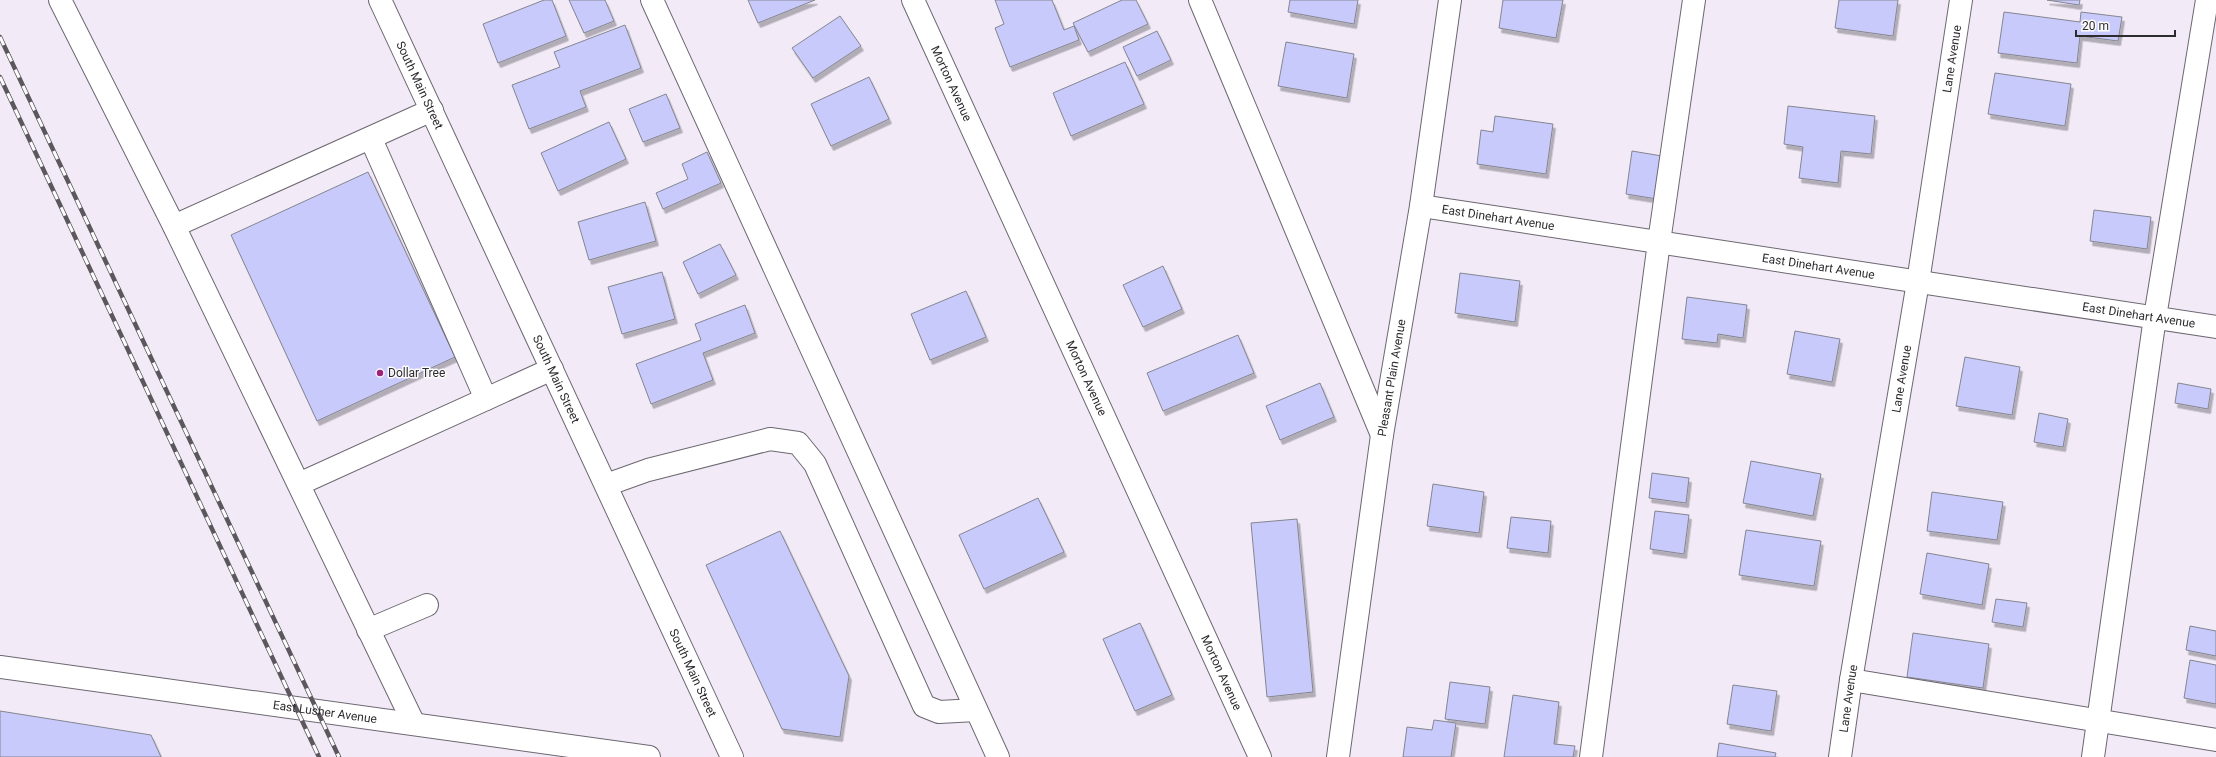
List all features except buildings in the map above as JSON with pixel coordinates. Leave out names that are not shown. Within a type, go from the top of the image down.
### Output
[{"type":"street","points":[[60,0],[174,226],[414,724]]},
{"type":"street","name":"South Main Street","points":[[380,0],[732,757]]},
{"type":"street","points":[[652,0],[998,757]]},
{"type":"street","name":"Morton Avenue","points":[[913,0],[1260,757]]},
{"type":"street","points":[[1200,0],[1382,435]]},
{"type":"street","name":"Pleasant Plain Avenue","points":[[1338,757],[1382,435],[1421,206],[1450,0]]},
{"type":"street","points":[[1591,757],[1659,242],[1694,0]]},
{"type":"street","name":"Lane Avenue","points":[[1840,757],[1851,680],[1918,282],[1961,0]]},
{"type":"street","points":[[2093,757],[2155,317],[2207,0]]},
{"type":"street","points":[[174,226],[371,139],[395,125],[432,110]]},
{"type":"street","points":[[371,139],[486,399]]},
{"type":"street","name":"East Dinehart Avenue","points":[[1421,206],[2216,327]]},
{"type":"street","points":[[299,484],[552,369]]},
{"type":"street","points":[[606,485],[648,470],[770,439],[798,443],[815,464],[924,706],[939,712],[976,710]]},
{"type":"street","points":[[368,630],[428,605]]},
{"type":"street","name":"East Lusher Avenue","points":[[0,667],[414,724],[517,748],[649,757]]},
{"type":"street","points":[[1851,680],[2216,740]]},
{"type":"railway","points":[[0,37],[339,757]]},
{"type":"railway","points":[[0,77],[319,757]]},
{"type":"place","name":"Dollar Tree","points":[[380,373]]}]
